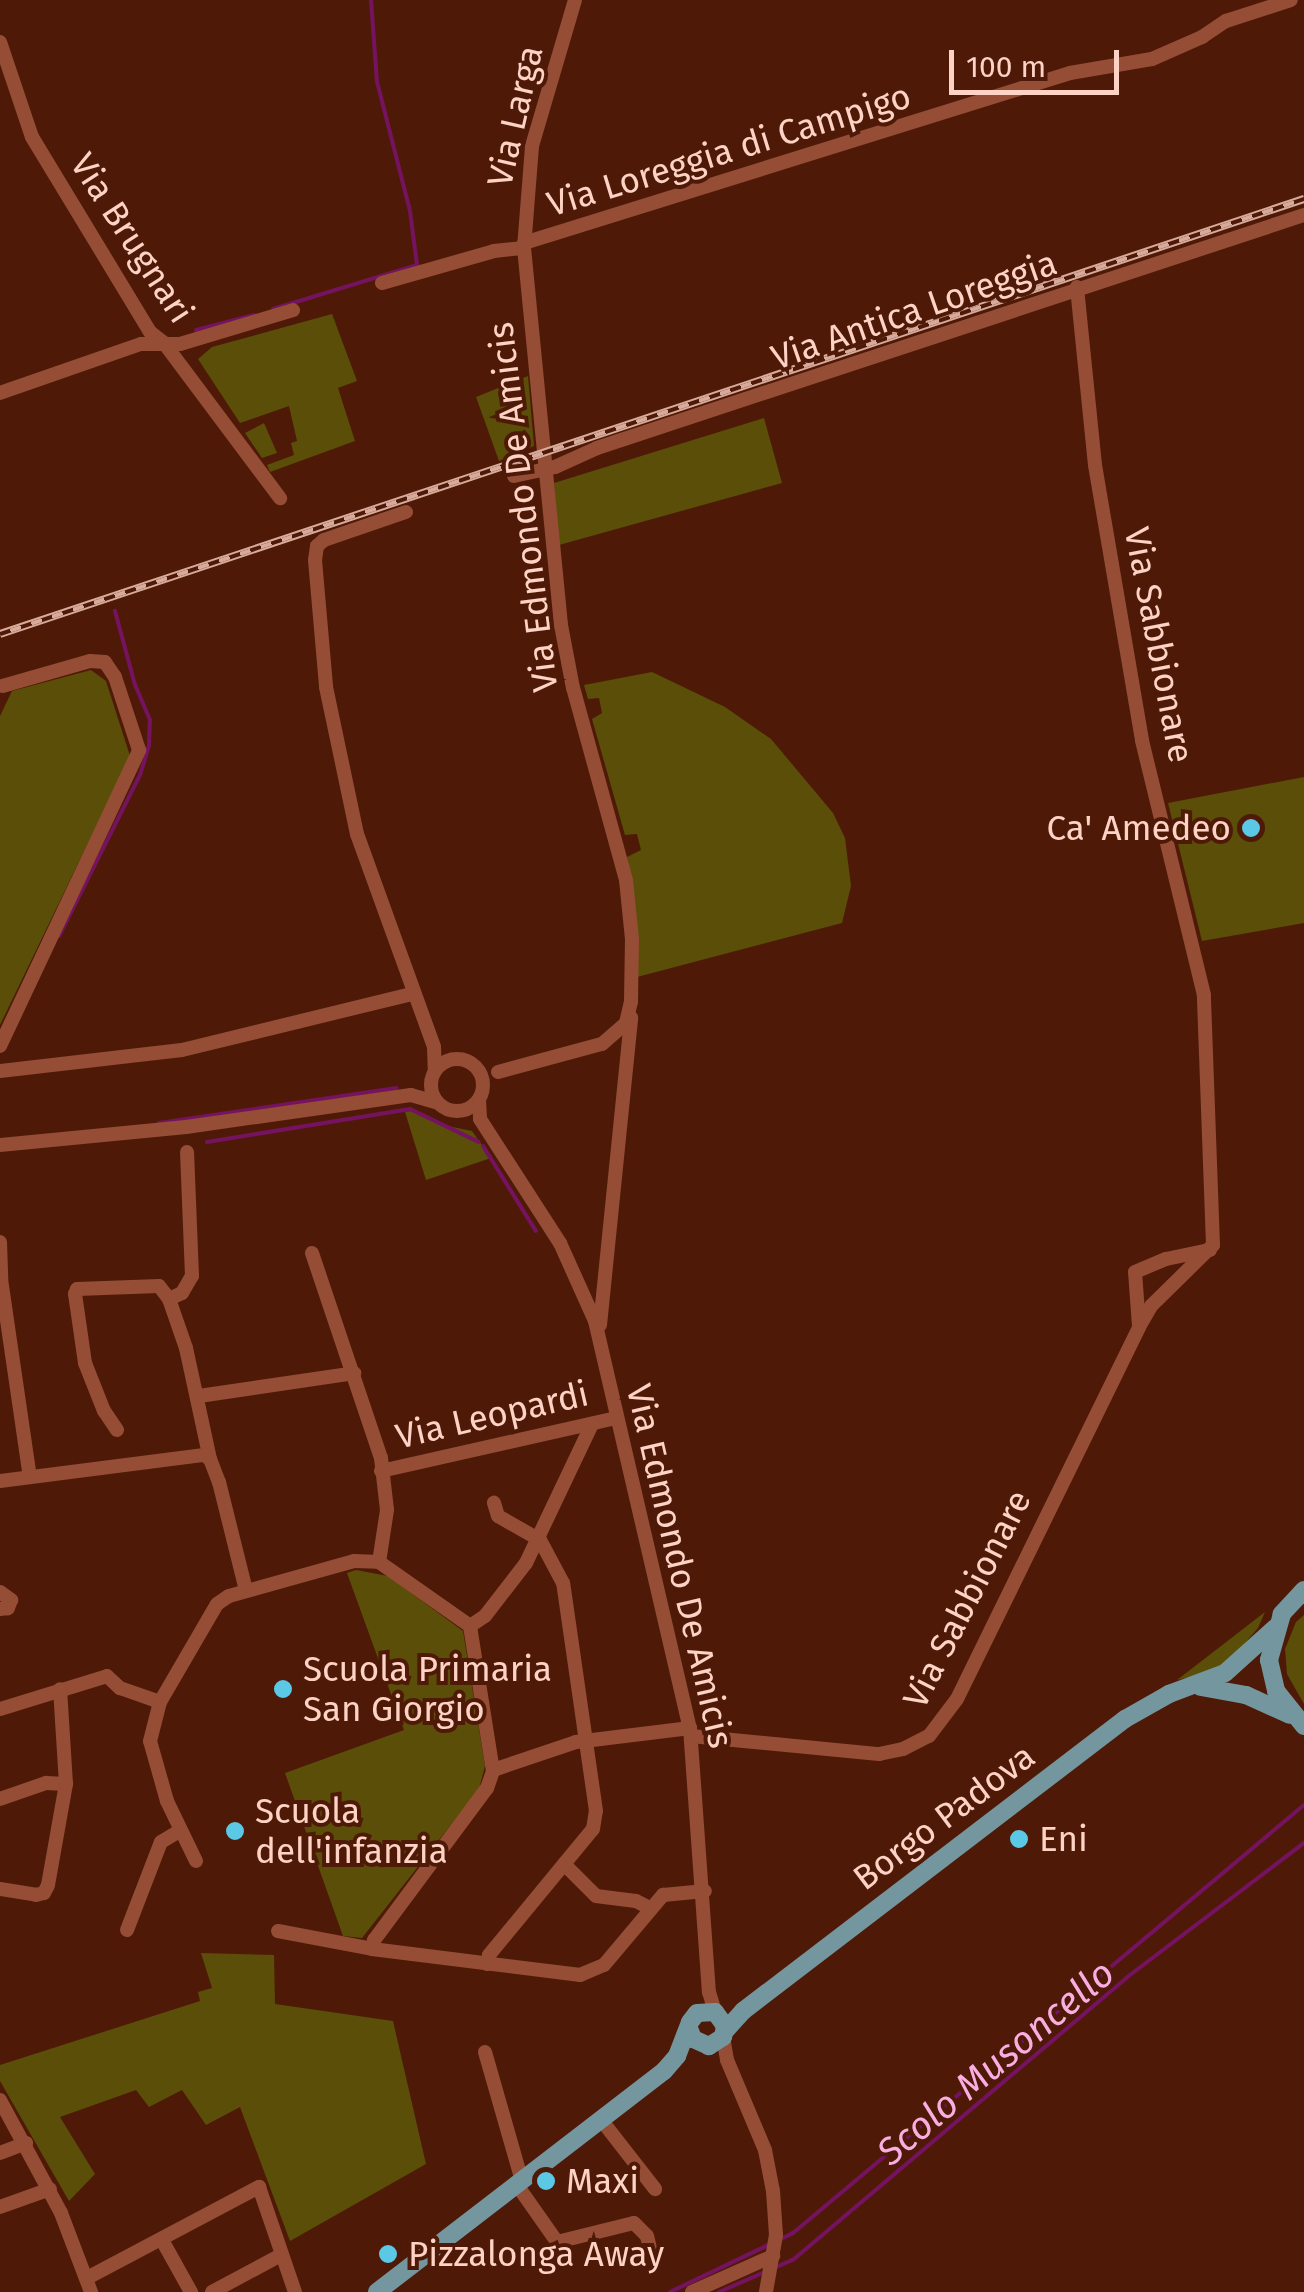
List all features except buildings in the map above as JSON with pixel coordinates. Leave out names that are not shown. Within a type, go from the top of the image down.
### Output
[{"type":"main road","name":"Borgo Padova","points":[[677,2056],[714,2040],[743,2010],[1131,1715],[1230,1669],[1275,1628],[1304,1590]]},
{"type":"main road","points":[[1275,1628],[1271,1676],[1299,1722]]},
{"type":"main road","points":[[1191,1687],[1246,1694],[1299,1722]]},
{"type":"main road","points":[[716,2012],[714,2040],[694,2040],[691,2023],[702,2011],[743,2010]]},
{"type":"main road","name":"Borgo Padova","points":[[377,2292],[664,2072],[677,2056],[691,2023]]},
{"type":"street","name":"Via Larga","points":[[524,245],[532,146],[575,0]]},
{"type":"street","name":"Via Loreggia di Campigo","points":[[382,283],[524,245],[1070,73],[1152,58],[1236,18],[1291,0]]},
{"type":"street","name":"Via Brugnari","points":[[0,42],[32,137],[150,332],[164,343],[280,498]]},
{"type":"street","name":"Via Antica Loreggia","points":[[514,476],[545,470],[598,448],[1077,287],[1304,215]]},
{"type":"street","name":"Via Edmondo De Amicis","points":[[524,245],[545,470],[570,674],[626,880],[632,927],[631,998],[604,1258],[600,1342]]},
{"type":"street","name":"Via Sabbionare","points":[[493,1770],[588,1740],[691,1732],[879,1754],[903,1749],[929,1736],[957,1699],[1151,1306],[1210,1250],[1204,995],[1177,868],[1142,740],[1096,465],[1077,287]]},
{"type":"street","points":[[0,393],[141,344],[180,344],[293,310]]},
{"type":"street","points":[[406,512],[324,540],[317,546],[315,560],[326,687],[358,834],[434,1047],[436,1102]]},
{"type":"street","points":[[0,1046],[139,750],[115,677],[105,662],[90,660],[2,686]]},
{"type":"street","points":[[0,1071],[182,1050],[412,994]]},
{"type":"street","points":[[434,1047],[476,1068],[498,1072],[599,1046],[626,1023],[631,998]]},
{"type":"street","points":[[560,1055],[608,1033],[626,1012],[631,998]]},
{"type":"street","points":[[599,1046],[616,1051],[625,1069]]},
{"type":"street","points":[[412,1095],[453,1059]]},
{"type":"street","points":[[0,1145],[186,1127],[412,1095],[480,1119],[476,1068]]},
{"type":"street","points":[[457,1112],[481,1095],[498,1072]]},
{"type":"street","name":"Via Edmondo De Amicis","points":[[480,1119],[576,1274],[600,1342],[677,1658],[691,1732],[709,1984],[716,2012]]},
{"type":"street","points":[[169,1299],[182,1293],[192,1276],[187,1152]]},
{"type":"street","points":[[0,1242],[1,1279],[30,1476]]},
{"type":"street","points":[[1139,1327],[1135,1272],[1166,1259],[1210,1250]]},
{"type":"street","name":"Via Leopardi","points":[[312,1253],[381,1458],[388,1510],[379,1562]]},
{"type":"street","points":[[576,1274],[594,1278],[604,1258]]},
{"type":"street","points":[[117,1430],[104,1411],[85,1363],[74,1294],[78,1289],[159,1286],[169,1299],[199,1396],[210,1459],[246,1590]]},
{"type":"street","points":[[199,1396],[350,1374]]},
{"type":"street","name":"Via Leopardi","points":[[380,1471],[616,1418]]},
{"type":"street","points":[[470,1626],[499,1601],[540,1540],[592,1424]]},
{"type":"street","points":[[0,1481],[196,1454],[210,1459]]},
{"type":"street","points":[[487,1964],[596,1821],[588,1740],[578,1702],[570,1604],[540,1540],[498,1516],[494,1503]]},
{"type":"street","points":[[196,1860],[179,1831],[150,1751],[160,1702],[220,1601],[246,1590],[360,1560],[379,1562],[470,1626],[493,1770],[487,1788],[374,1940],[372,1949]]},
{"type":"street","points":[[0,1592],[11,1600],[8,1608],[0,1609]]},
{"type":"street","points":[[0,1708],[107,1676],[120,1688],[160,1702]]},
{"type":"street","points":[[0,1889],[44,1892],[66,1784],[60,1689]]},
{"type":"street","points":[[0,1798],[46,1783],[66,1784]]},
{"type":"street","points":[[127,1930],[162,1842],[179,1831]]},
{"type":"street","points":[[564,1864],[596,1896],[636,1901],[650,1908]]},
{"type":"street","points":[[278,1932],[372,1949],[580,1974],[604,1965],[663,1895],[705,1891]]},
{"type":"street","name":"Via Edmondo De Amicis","points":[[691,2023],[709,1984]]},
{"type":"street","points":[[714,2040],[727,2060],[765,2150],[773,2250],[767,2287]]},
{"type":"street","points":[[485,2052],[519,2183],[557,2242],[634,2222],[647,2236],[652,2256]]},
{"type":"street","points":[[0,2100],[50,2189],[89,2285],[259,2187],[295,2292]]},
{"type":"street","points":[[606,2126],[655,2189]]},
{"type":"street","points":[[0,2153],[26,2143]]},
{"type":"street","points":[[0,2207],[50,2189]]},
{"type":"street","points":[[162,2240],[191,2292]]},
{"type":"street","points":[[692,2292],[773,2250]]},
{"type":"street","points":[[212,2292],[280,2255]]},
{"type":"shaded area","points":[[332,314],[357,381],[338,388],[355,441],[270,472],[267,465],[294,455],[291,443],[297,441],[289,406],[240,423],[198,359],[212,347]]},
{"type":"shaded area","points":[[528,376],[534,446],[499,461],[476,397]]},
{"type":"shaded area","points":[[764,418],[782,483],[559,545],[554,483]]},
{"type":"shaded area","points":[[264,423],[277,453],[262,458],[245,433]]},
{"type":"shaded area","points":[[91,670],[106,681],[130,756],[0,1025],[0,716],[12,691]]},
{"type":"shaded area","points":[[652,672],[725,707],[771,739],[833,813],[845,838],[851,886],[842,923],[637,977],[627,857],[641,850],[637,834],[625,835],[592,719],[602,713],[599,698],[588,699],[584,685]]},
{"type":"shaded area","points":[[1304,777],[1304,923],[1202,941],[1168,803]]},
{"type":"shaded area","points":[[415,1110],[438,1124],[472,1131],[491,1158],[426,1180],[405,1112]]},
{"type":"shaded area","points":[[356,1570],[388,1576],[463,1631],[485,1766],[479,1789],[362,1938],[343,1936],[285,1773],[404,1730],[347,1573]]},
{"type":"shaded area","points":[[1265,1612],[1258,1628],[1232,1658],[1211,1672],[1177,1680]]},
{"type":"shaded area","points":[[1304,1615],[1304,1704],[1287,1674],[1285,1649],[1296,1622]]},
{"type":"shaded area","points":[[201,1953],[274,1955],[275,2004],[393,2021],[426,2164],[290,2241],[240,2107],[206,2125],[182,2090],[149,2107],[136,2090],[60,2117],[95,2174],[69,2201],[0,2081],[0,2065],[200,2001],[198,1992],[212,1988]]},
{"type":"waterway","points":[[273,309],[417,265],[410,211],[377,82],[371,0]]},
{"type":"waterway","points":[[196,330],[254,315]]},
{"type":"waterway","points":[[59,936],[140,775],[149,745],[150,720],[135,685],[115,611]]},
{"type":"waterway","points":[[159,1123],[396,1088]]},
{"type":"waterway","points":[[207,1142],[410,1109],[479,1142]]},
{"type":"waterway","points":[[483,1146],[536,1231]]},
{"type":"waterway","name":"Scolo Musoncello","points":[[781,2239],[793,2233],[1304,1805]]},
{"type":"waterway","points":[[774,2268],[794,2259],[1126,1978],[1304,1843]]},
{"type":"waterway","name":"Scolo Musoncello","points":[[670,2292],[768,2245]]},
{"type":"waterway","points":[[719,2292],[765,2272]]},
{"type":"railway","points":[[0,634],[1304,199]]},
{"type":"place","name":"Ca' Amedeo","points":[[1251,828]]},
{"type":"place","name":"Scuola Primaria San Giorgio","points":[[283,1689]]},
{"type":"place","name":"Scuola dell'infanzia","points":[[235,1831]]},
{"type":"place","name":"Eni","points":[[1019,1839]]},
{"type":"place","name":"Maxi","points":[[546,2181]]},
{"type":"place","name":"Pizzalonga Away","points":[[388,2254]]}]
